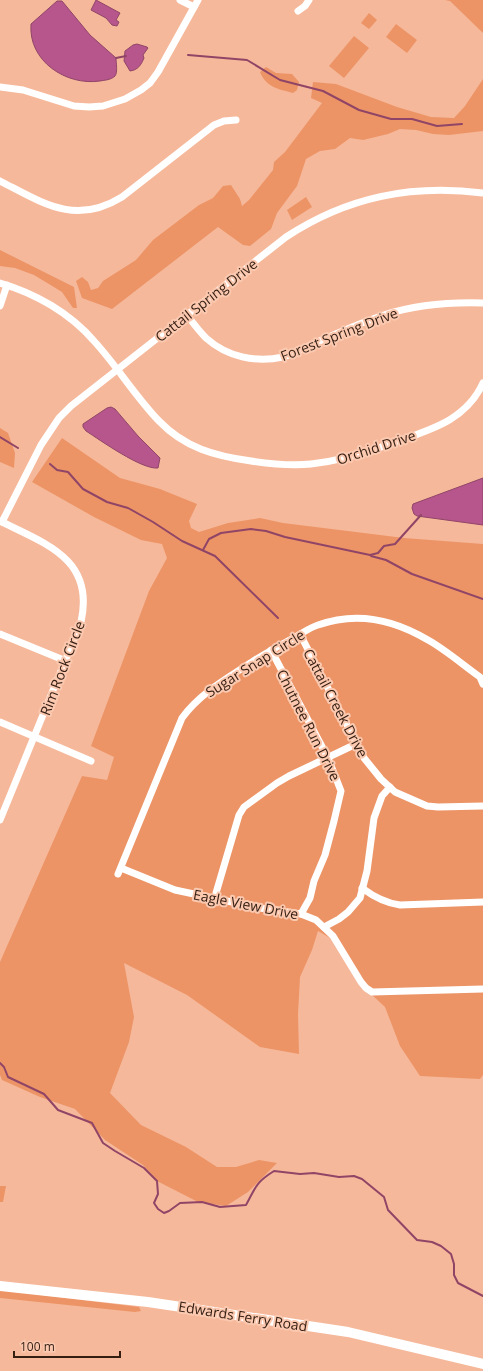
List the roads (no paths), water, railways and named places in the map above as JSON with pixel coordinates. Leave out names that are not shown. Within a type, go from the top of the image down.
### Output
[{"type":"main road","name":"Edwards Ferry Road","points":[[0,1286],[148,1302],[348,1332],[483,1364]]},
{"type":"street","points":[[180,0],[194,7]]},
{"type":"street","points":[[0,87],[23,90],[74,106],[103,106],[125,99],[141,90],[158,72],[198,0]]},
{"type":"street","points":[[298,11],[305,6],[309,0]]},
{"type":"street","points":[[0,181],[53,207],[78,211],[102,207],[122,197],[214,125],[224,120],[236,120]]},
{"type":"street","name":"Cattail Spring Drive","points":[[1,521],[49,431],[71,406],[286,237],[312,221],[358,202],[403,192],[447,190],[483,193]]},
{"type":"street","points":[[0,306],[4,284]]},
{"type":"street","name":"Orchid Drive","points":[[4,284],[44,302],[72,319],[95,342],[159,422],[186,443],[211,454],[224,457],[281,464],[310,464],[350,457],[376,450],[444,424],[464,411],[472,402],[483,383]]},
{"type":"street","name":"Forest Spring Drive","points":[[187,315],[203,334],[216,346],[238,356],[260,359],[284,356],[362,322],[386,314],[424,306],[483,303]]},
{"type":"street","name":"Rim Rock Circle","points":[[0,820],[81,622],[84,600],[77,574],[60,552],[1,521]]},
{"type":"street","name":"Sugar Snap Circle","points":[[119,871],[182,718],[194,703],[206,692],[271,650],[300,634],[318,625],[344,618],[372,618],[400,626],[428,640],[482,678]]},
{"type":"street","points":[[0,634],[66,661]]},
{"type":"street","name":"Cattail Creek Drive","points":[[300,634],[364,758],[395,792],[427,806],[483,806]]},
{"type":"street","name":"Chutnee Run Drive","points":[[271,650],[328,758],[340,791],[339,802],[325,855],[314,881],[310,898],[301,914]]},
{"type":"street","points":[[0,722],[91,761]]},
{"type":"street","points":[[217,899],[216,893],[239,815],[244,807],[289,776],[356,744]]},
{"type":"street","points":[[324,927],[348,912],[360,898],[367,871],[374,818],[382,796],[390,787]]},
{"type":"street","name":"Eagle View Drive","points":[[119,871],[175,890],[260,908],[301,914],[316,920],[333,936],[361,982],[372,992],[483,989]]},
{"type":"street","points":[[362,888],[388,903],[400,905],[483,902]]},
{"type":"waterway","points":[[188,55],[247,60],[280,80],[323,91],[359,110],[391,119],[412,119],[437,126],[462,124]]},
{"type":"waterway","points":[[116,58],[126,56]]},
{"type":"waterway","points":[[0,437],[18,448]]},
{"type":"waterway","points":[[50,464],[57,470],[68,472],[83,489],[107,502],[128,508],[182,541],[215,556],[278,618]]},
{"type":"waterway","points":[[203,550],[209,539],[221,533],[251,529],[266,531],[285,537],[370,555],[378,553],[384,546],[395,544],[421,515]]},
{"type":"waterway","points":[[371,556],[386,560],[412,574],[483,599]]},
{"type":"waterway","points":[[0,1063],[4,1067],[8,1077],[44,1094],[58,1110],[92,1123],[103,1143],[144,1168],[157,1181],[158,1194],[154,1203],[158,1209],[164,1213],[180,1203],[202,1202],[220,1207],[246,1205],[259,1182],[274,1171],[300,1174],[314,1173],[339,1177],[354,1176],[362,1179],[384,1197],[388,1210],[417,1240],[432,1242],[441,1246],[451,1254],[454,1264],[454,1275],[458,1283],[483,1296]]}]
